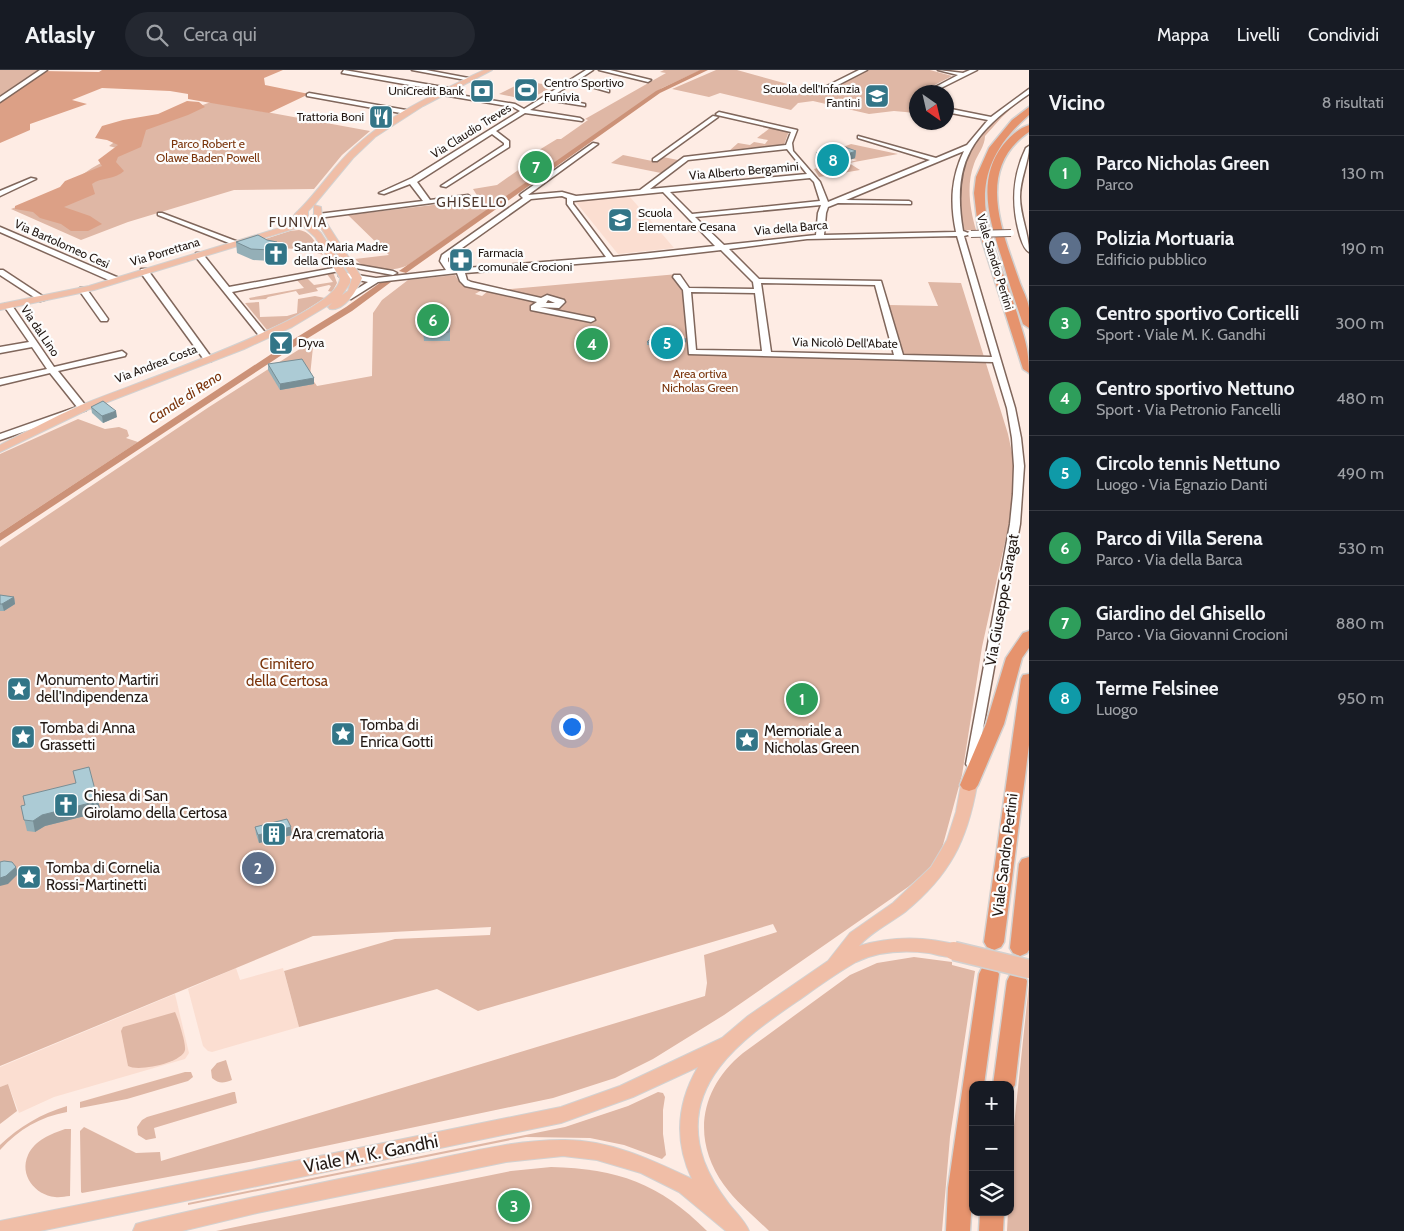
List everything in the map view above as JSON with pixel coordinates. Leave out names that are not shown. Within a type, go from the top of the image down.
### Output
[{"type":"highway","points":[[999,138],[1006,123],[1029,97]]},
{"type":"highway","name":"Viale Sandro Pertini","points":[[1029,110],[999,138],[985,163],[978,183],[979,215],[1029,369]]},
{"type":"highway","name":"Viale Sandro Pertini","points":[[1029,122],[1011,140],[993,176],[991,204],[996,228],[1029,324]]},
{"type":"highway","points":[[1011,140],[1029,128]]},
{"type":"highway","points":[[968,785],[995,724],[1014,658],[1029,636]]},
{"type":"highway","name":"Viale Sandro Pertini","points":[[994,942],[1029,679]]},
{"type":"highway","name":"Viale Sandro Pertini","points":[[1020,948],[1029,864]]},
{"type":"highway","points":[[974,1081],[989,974]]},
{"type":"highway","points":[[1005,1081],[1023,975]]},
{"type":"highway","points":[[958,1231],[960,1188],[969,1117]]},
{"type":"highway","points":[[991,1231],[992,1216]]},
{"type":"main road","name":"Via Porrettana","points":[[255,237],[285,224],[304,211],[319,197],[357,148],[406,112],[489,70]]},
{"type":"main road","points":[[319,197],[318,216],[357,278],[354,289],[348,297]]},
{"type":"main road","points":[[304,211],[304,223],[318,235],[342,275]]},
{"type":"main road","name":"Via Porrettana","points":[[4,306],[83,290],[304,223],[318,216]]},
{"type":"main road","name":"Via Andrea Costa","points":[[240,347],[292,323],[332,299],[340,292],[342,275]]},
{"type":"main road","name":"Via Andrea Costa","points":[[0,449],[83,408],[240,347],[296,329],[348,297]]},
{"type":"main road","name":"Via Giuseppe Saragat","points":[[828,971],[856,938],[899,907],[924,886],[937,871],[955,840],[964,812],[968,785]]},
{"type":"main road","points":[[735,1226],[713,1198],[700,1175],[690,1149],[688,1132],[693,1101],[702,1078],[715,1057],[730,1042],[768,1013],[849,957],[885,946],[926,945],[954,951],[1023,975]]},
{"type":"main road","name":"Viale M. K. Gandhi","points":[[0,1230],[562,1115],[636,1089],[730,1042]]},
{"type":"main road","name":"Viale M. K. Gandhi","points":[[143,1231],[258,1204],[496,1156],[563,1148],[597,1152],[646,1166],[686,1186],[735,1226]]},
{"type":"street","points":[[0,100],[44,70]]},
{"type":"street","points":[[415,70],[471,79]]},
{"type":"street","name":"Via Claudio Treves","points":[[382,193],[414,180],[524,111],[533,109],[546,98],[590,70]]},
{"type":"street","points":[[602,70],[648,80]]},
{"type":"street","points":[[833,85],[864,70]]},
{"type":"street","points":[[941,70],[964,75]]},
{"type":"street","points":[[943,85],[974,70]]},
{"type":"street","points":[[344,72],[580,120]]},
{"type":"street","points":[[573,80],[607,91]]},
{"type":"street","name":"Via Giuseppe Saragat","points":[[968,785],[1020,492],[1020,461],[1017,434],[960,234],[954,203],[960,164],[968,147],[990,121],[1029,91]]},
{"type":"street","points":[[308,95],[406,112]]},
{"type":"street","points":[[546,98],[583,105]]},
{"type":"street","points":[[515,106],[524,111]]},
{"type":"street","points":[[954,112],[990,121]]},
{"type":"street","points":[[642,192],[653,184],[675,156],[717,115],[795,131],[788,147]]},
{"type":"street","points":[[444,186],[506,146],[507,142],[492,131]]},
{"type":"street","points":[[860,137],[934,161],[960,164]]},
{"type":"street","points":[[528,197],[523,195],[595,144]]},
{"type":"street","points":[[655,160],[675,156],[766,151],[788,147]]},
{"type":"street","points":[[788,147],[792,155],[812,176],[825,203],[820,236]]},
{"type":"street","points":[[836,202],[968,147]]},
{"type":"street","points":[[1029,148],[1019,168],[1015,191],[1016,208],[1026,233],[1029,250]]},
{"type":"street","points":[[766,151],[792,155]]},
{"type":"street","name":"Via Alberto Bergamini","points":[[678,188],[812,176]]},
{"type":"street","points":[[0,194],[33,179]]},
{"type":"street","points":[[1017,179],[1029,181]]},
{"type":"street","points":[[414,180],[414,185],[428,202]]},
{"type":"street","points":[[653,184],[678,188]]},
{"type":"street","points":[[572,201],[678,188]]},
{"type":"street","points":[[665,190],[689,216],[757,281],[766,354]]},
{"type":"street","points":[[450,272],[444,261],[445,257],[528,197],[565,194],[572,201],[611,259]]},
{"type":"street","points":[[318,216],[468,197]]},
{"type":"street","points":[[825,203],[847,198],[855,203]]},
{"type":"street","points":[[689,216],[836,202],[909,203]]},
{"type":"street","points":[[160,214],[237,243]]},
{"type":"street","name":"Via Bartolomeo Cesi","points":[[0,229],[116,280]]},
{"type":"street","name":"Via della Barca","points":[[228,290],[342,275],[376,280],[408,275],[666,255],[820,236],[1026,233]]},
{"type":"street","points":[[198,255],[264,336]]},
{"type":"street","name":"Via della Barca","points":[[350,265],[408,275]]},
{"type":"street","points":[[144,271],[208,359]]},
{"type":"street","points":[[460,271],[464,281],[468,284],[541,302],[534,308],[591,320]]},
{"type":"street","points":[[0,272],[44,299]]},
{"type":"street","name":"Via della Barca","points":[[357,278],[368,274],[392,273]]},
{"type":"street","points":[[677,277],[687,290],[758,291]]},
{"type":"street","name":"Via della Barca","points":[[348,297],[376,280]]},
{"type":"street","points":[[757,281],[878,283],[899,357]]},
{"type":"street","points":[[83,290],[104,319]]},
{"type":"street","name":"Via Nicolò Dell'Abate","points":[[687,290],[692,352],[997,360]]},
{"type":"street","name":"Via dal Lino","points":[[4,306],[83,408]]},
{"type":"street","points":[[0,350],[34,344]]},
{"type":"street","name":"Via dal Lino","points":[[0,382],[122,354]]},
{"type":"street","name":"Via Andrea Costa","points":[[0,437],[83,408]]},
{"type":"shaded area","points":[[102,70],[283,70],[264,78],[265,85],[309,94],[269,113],[188,99],[188,94],[170,91],[102,88],[72,100],[87,104],[30,124],[30,130],[0,143],[0,100],[42,71],[99,72]]},
{"type":"shaded area","points":[[187,101],[199,102],[205,107],[146,130],[141,147],[118,157],[116,162],[124,171],[116,176],[92,184],[95,194],[64,207],[90,216],[102,224],[88,231],[71,231],[61,224],[40,218],[33,212],[15,209],[15,206],[60,187],[65,181],[102,166],[98,160],[118,145],[107,140],[95,138],[102,126],[158,114]]},
{"type":"shaded area","name":"Scuola Elementare Cesana","points":[[629,196],[674,248],[618,254],[575,201]]},
{"type":"shaded area","points":[[236,968],[240,980],[283,968],[299,1027],[212,1052],[208,1051],[203,1046],[188,989]]},
{"type":"shaded area","points":[[175,994],[189,1053],[185,1059],[54,1097],[19,1113],[8,1084],[0,1087],[0,1067]]},
{"type":"green space","points":[[0,70],[38,70],[0,96]]},
{"type":"green space","points":[[664,70],[701,70],[662,88],[408,265],[395,269],[380,270],[366,266],[355,259],[389,255],[348,215],[450,203],[448,201],[478,197],[473,189],[497,185],[544,152],[539,150],[557,139],[561,139],[588,120],[585,119],[666,73],[660,72]]},
{"type":"green space","points":[[716,70],[737,70],[813,91],[868,70],[930,70],[952,76],[935,85],[909,85],[909,112],[894,111],[869,114],[813,101],[798,103],[791,110],[720,93],[709,97],[672,89]]},
{"type":"green space","name":"Centro Sportivo Funivia","points":[[525,81],[554,86],[528,100],[499,94]]},
{"type":"green space","points":[[1026,95],[985,136],[970,180],[971,206],[976,230],[963,230],[957,196],[967,154],[990,123]]},
{"type":"green space","name":"Parco Robert e Olawe Baden Powell","points":[[211,102],[370,131],[342,155],[314,189],[234,190],[128,222],[81,240],[11,209],[61,189],[92,168],[124,150],[109,146],[128,132]]},
{"type":"green space","points":[[770,128],[789,131],[784,145],[764,149],[729,151],[738,143],[750,145],[754,142],[765,144],[768,140],[757,138]]},
{"type":"green space","points":[[851,144],[898,154],[849,163],[860,170],[819,177],[814,169],[822,167],[827,169],[857,160],[827,153]]},
{"type":"green space","points":[[623,155],[657,162],[663,157],[678,160],[661,173],[611,163]]},
{"type":"green space","points":[[299,230],[310,236],[323,255],[256,242],[290,231]]},
{"type":"green space","points":[[333,272],[337,283],[332,292],[328,291],[331,286],[329,285],[316,288],[318,291],[299,295],[296,291],[266,299],[250,300],[249,298],[304,288],[296,279],[306,277],[314,285],[333,282],[326,273]]},
{"type":"green space","points":[[678,274],[690,328],[692,352],[688,354],[905,358],[889,305],[938,306],[928,282],[961,283],[1008,434],[1015,467],[1009,524],[982,647],[962,775],[941,852],[928,870],[908,887],[724,1015],[653,1059],[615,1078],[553,1098],[254,1161],[82,1193],[80,1131],[84,1127],[136,1153],[160,1152],[161,1161],[705,996],[707,983],[704,955],[777,932],[773,924],[478,1011],[437,989],[299,1027],[284,971],[395,939],[490,935],[491,927],[313,936],[0,1066],[0,547],[209,407],[306,345],[313,347],[310,376],[317,386],[372,376],[373,313],[382,300],[408,280],[455,275],[461,284],[482,290],[475,294],[482,296],[488,291]]},
{"type":"green space","points":[[315,296],[325,298],[291,319],[267,330],[245,303],[259,302],[260,317],[287,316],[297,313],[298,299]]},
{"type":"green space","points":[[78,419],[105,429],[119,427],[127,430],[129,436],[126,438],[138,442],[0,533],[0,454]]},
{"type":"green space","points":[[914,957],[952,962],[952,965],[975,971],[950,1137],[942,1231],[769,1231],[724,1185],[714,1168],[707,1150],[704,1132],[705,1115],[709,1098],[717,1082],[728,1067],[743,1053],[850,975],[877,963]]},
{"type":"green space","points":[[1029,984],[1029,1231],[1007,1231],[1008,1216],[1014,1216],[1014,1125]]},
{"type":"green space","points":[[175,1012],[184,1042],[185,1050],[182,1055],[168,1062],[150,1067],[133,1068],[128,1066],[121,1031],[123,1027]]},
{"type":"green space","points":[[226,1060],[232,1080],[219,1082],[212,1078],[211,1070],[217,1063]]},
{"type":"green space","points":[[185,1072],[191,1072],[193,1077],[188,1081],[127,1099],[80,1108],[80,1102]]},
{"type":"green space","points":[[8,1084],[17,1111],[0,1124],[0,1087]]},
{"type":"green space","points":[[235,1092],[237,1103],[154,1128],[156,1138],[146,1140],[138,1135],[137,1127],[147,1117]]},
{"type":"green space","points":[[658,1092],[663,1093],[665,1097],[663,1134],[666,1155],[662,1159],[624,1145],[590,1138],[526,1137],[188,1205],[188,1203],[565,1127],[628,1106]]},
{"type":"green space","points":[[67,1106],[67,1112],[48,1117],[30,1125],[0,1150],[0,1145],[23,1126]]},
{"type":"green space","points":[[65,1129],[71,1129],[70,1196],[55,1197],[35,1188],[27,1177],[26,1162],[28,1155],[35,1145],[49,1135]]},
{"type":"green space","points":[[551,1167],[597,1171],[617,1175],[636,1182],[672,1201],[707,1231],[216,1231],[511,1171]]},
{"type":"building","points":[[842,146],[856,151],[833,159],[816,153],[830,148]]},
{"type":"building","points":[[258,235],[267,240],[277,242],[270,250],[251,249],[236,242]]},
{"type":"building","points":[[424,320],[450,320],[449,332],[423,332]]},
{"type":"building","points":[[656,333],[686,339],[673,345],[647,342]]},
{"type":"building","points":[[302,359],[314,378],[280,384],[268,364]]},
{"type":"building","points":[[103,401],[116,411],[102,416],[91,407]]},
{"type":"building","points":[[0,595],[14,597],[0,604]]},
{"type":"building","points":[[89,767],[98,801],[42,815],[33,821],[24,820],[21,806],[25,805],[23,796],[76,783],[73,771]]},
{"type":"building","points":[[287,819],[291,827],[258,835],[255,827]]},
{"type":"building","points":[[0,862],[12,862],[16,867],[6,876],[0,878]]},
{"type":"waterway","name":"Canale di Reno","points":[[403,271],[658,92],[705,70]]},
{"type":"waterway","name":"Canale di Reno","points":[[0,538],[297,341],[349,309],[387,282]]},
{"type":"place","name":"Centro Sportivo Funivia","points":[[526,90]]},
{"type":"place","name":"UniCredit Bank","points":[[482,91]]},
{"type":"place","name":"Scuola dell'Infanzia Fantini","points":[[877,96]]},
{"type":"place","name":"Trattoria Boni","points":[[381,117]]},
{"type":"place","name":"Terme Felsinee","points":[[833,160]]},
{"type":"place","name":"Giardino del Ghisello","points":[[536,167]]},
{"type":"place","name":"Scuola Elementare Cesana","points":[[620,220]]},
{"type":"place","name":"Santa Maria Madre della Chiesa","points":[[276,254]]},
{"type":"place","name":"Farmacia comunale Crocioni","points":[[461,260]]},
{"type":"place","name":"Parco di Villa Serena","points":[[433,320]]},
{"type":"place","name":"Dyva","points":[[281,343]]},
{"type":"place","name":"Circolo tennis Nettuno","points":[[667,343]]},
{"type":"place","name":"Centro sportivo Nettuno","points":[[592,344]]},
{"type":"place","name":"Monumento Martiri dell'Indipendenza","points":[[19,689]]},
{"type":"place","name":"Parco Nicholas Green","points":[[802,699]]},
{"type":"place","name":"Tomba di Enrica Gotti","points":[[343,734]]},
{"type":"place","name":"Tomba di Anna Grassetti","points":[[23,737]]},
{"type":"place","name":"Memoriale a Nicholas Green","points":[[747,740]]},
{"type":"place","name":"Chiesa di San Girolamo della Certosa","points":[[66,805]]},
{"type":"place","name":"Ara crematoria","points":[[274,834]]},
{"type":"place","name":"Polizia Mortuaria","points":[[258,868]]},
{"type":"place","name":"Tomba di Cornelia Rossi-Martinetti","points":[[29,877]]},
{"type":"place","name":"Centro sportivo Corticelli","points":[[514,1206]]},
{"type":"district","name":"GHISELLO","points":[[472,202]]},
{"type":"district","name":"FUNIVIA","points":[[298,222]]},
{"type":"park label","name":"Area ortiva Nicholas Green","points":[[700,381]]},
{"type":"park label","name":"Cimitero della Certosa","points":[[287,672]]}]
